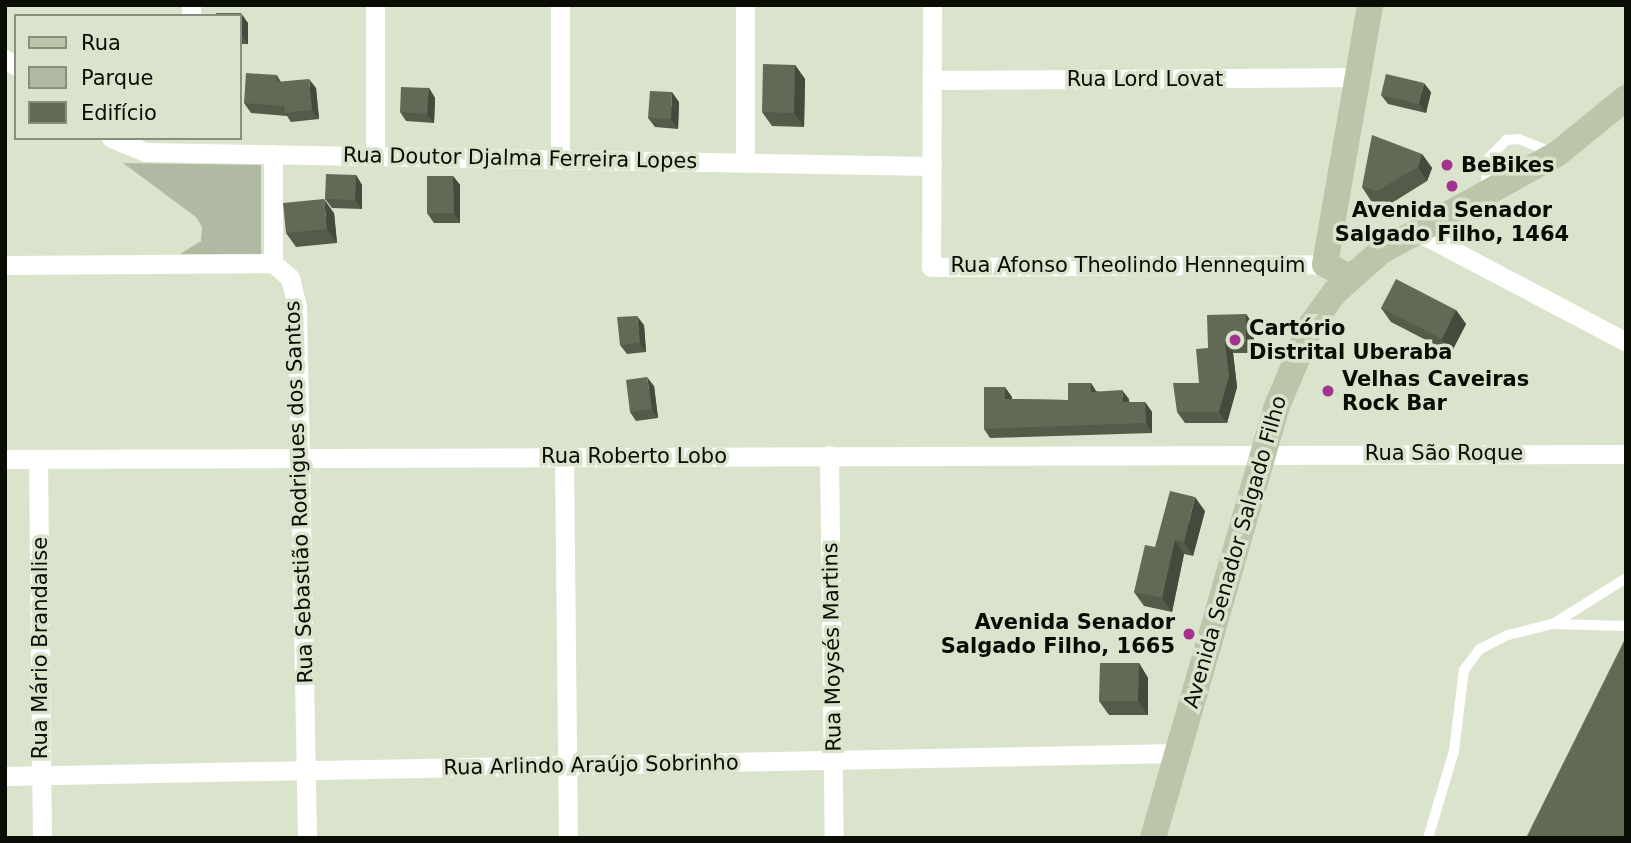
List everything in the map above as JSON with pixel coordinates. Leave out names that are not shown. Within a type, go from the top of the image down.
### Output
[{"type":"main road","points":[[1349,277],[1325,264],[1370,5]]},
{"type":"main road","name":"Avenida Senador Salgado Filho","points":[[1153,838],[1263,453],[1302,339],[1349,277],[1414,230],[1557,154],[1623,104]]},
{"type":"street","points":[[375,5],[375,156]]},
{"type":"street","points":[[560,5],[560,159]]},
{"type":"street","points":[[745,5],[745,162]]},
{"type":"street","points":[[932,5],[932,166]]},
{"type":"street","name":"Rua Lord Lovat","points":[[932,80],[1357,78]]},
{"type":"street","name":"Rua Doutor Djalma Ferreira Lopes","points":[[116,140],[145,152],[191,146],[273,154],[932,166]]},
{"type":"street","points":[[5,265],[273,263],[273,154]]},
{"type":"street","name":"Rua Afonso Theolindo Hennequim","points":[[932,166],[932,267],[1325,264]]},
{"type":"street","points":[[1414,230],[1626,342]]},
{"type":"street","name":"Rua Sebastião Rodrigues dos Santos","points":[[273,263],[290,278],[297,307],[307,838]]},
{"type":"street","name":"Rua Roberto Lobo","points":[[5,459],[1263,453]]},
{"type":"street","name":"Rua São Roque","points":[[1263,453],[1626,454]]},
{"type":"street","name":"Rua Moysés Martins","points":[[829,455],[835,838]]},
{"type":"street","points":[[564,457],[568,838]]},
{"type":"street","name":"Rua Mário Brandalise","points":[[38,459],[42,838]]},
{"type":"street","name":"Rua Arlindo Araújo Sobrinho","points":[[5,776],[1177,753]]},
{"type":"lane","points":[[1486,192],[1487,160],[1506,140],[1519,139],[1557,154]]},
{"type":"lane","points":[[1552,624],[1626,578]]},
{"type":"lane","points":[[1428,838],[1454,751],[1464,670],[1480,649],[1508,635],[1552,624],[1626,626]]},
{"type":"green space","points":[[123,163],[261,165],[261,254],[180,254],[201,241],[202,227],[196,217]]},
{"type":"building","points":[[763,64],[795,65],[794,113],[762,112]]},
{"type":"building","points":[[246,73],[277,75],[276,82],[309,79],[312,110],[285,113],[284,106],[244,103]]},
{"type":"building","points":[[1386,74],[1424,83],[1419,104],[1381,95]]},
{"type":"building","points":[[401,87],[429,88],[427,114],[400,112]]},
{"type":"building","points":[[650,91],[672,92],[671,119],[648,118]]},
{"type":"building","points":[[1372,135],[1422,154],[1418,167],[1377,191],[1362,187]]},
{"type":"building","points":[[326,174],[356,175],[355,200],[325,199]]},
{"type":"building","points":[[427,176],[453,176],[454,213],[427,213]]},
{"type":"building","points":[[324,199],[327,229],[286,233],[283,203]]},
{"type":"building","points":[[1396,279],[1456,310],[1442,339],[1381,308]]},
{"type":"building","points":[[1246,314],[1246,342],[1225,342],[1229,376],[1219,412],[1177,412],[1173,383],[1199,383],[1196,349],[1208,348],[1207,315]]},
{"type":"building","points":[[637,316],[640,343],[620,345],[617,317]]},
{"type":"building","points":[[647,377],[652,409],[630,412],[626,380]]},
{"type":"building","points":[[1068,383],[1091,383],[1091,392],[1122,390],[1123,402],[1145,402],[1146,423],[984,429],[984,387],[1005,387],[1005,399],[1068,400]]},
{"type":"building","points":[[1170,491],[1195,497],[1184,542],[1175,540],[1162,598],[1134,592],[1145,545],[1155,547]]},
{"type":"building","points":[[1626,637],[1626,838],[1526,838]]},
{"type":"building","points":[[1100,663],[1139,663],[1138,701],[1099,701]]},
{"type":"place","name":"BeBikes","points":[[1447,165]]},
{"type":"place","name":"Avenida Senador Salgado Filho, 1464","points":[[1452,186]]},
{"type":"place","name":"Cartório Distrital Uberaba","points":[[1235,340]]},
{"type":"place","name":"Velhas Caveiras Rock Bar","points":[[1328,391]]},
{"type":"place","name":"Avenida Senador Salgado Filho, 1665","points":[[1189,634]]}]
